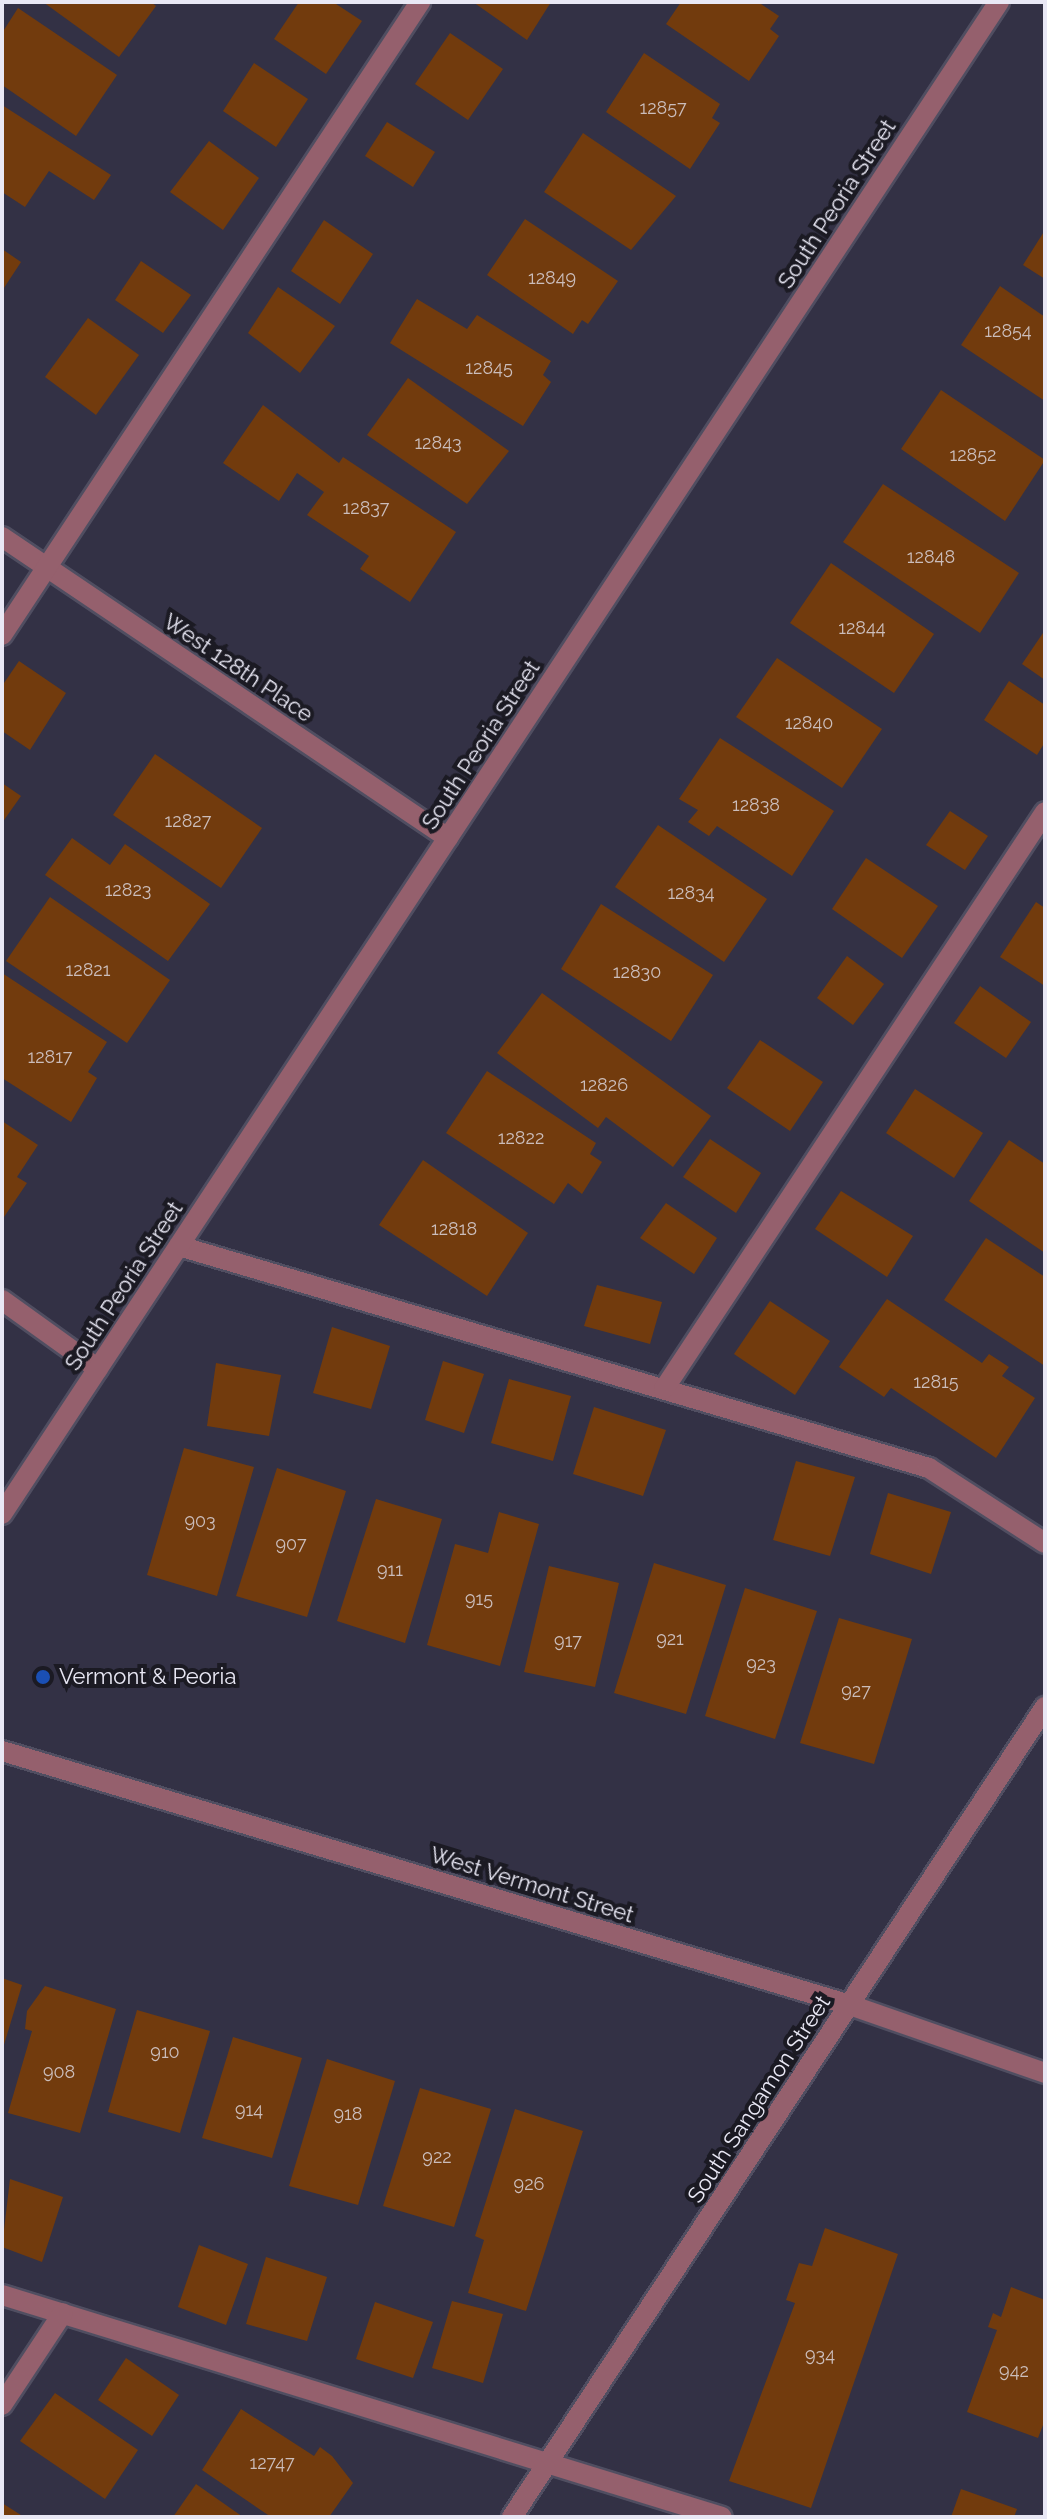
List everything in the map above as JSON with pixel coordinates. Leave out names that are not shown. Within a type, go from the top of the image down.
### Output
[{"type":"street","points":[[2,635],[420,2]]},
{"type":"street","name":"South Peoria Street","points":[[2,1514],[999,2]]},
{"type":"street","name":"West 128th Place","points":[[2,537],[448,838]]},
{"type":"street","points":[[664,1389],[1045,812]]},
{"type":"street","points":[[179,1246],[929,1468],[1045,1543]]},
{"type":"street","points":[[2,1300],[98,1369]]},
{"type":"street","name":"South Sangamon Street","points":[[512,2517],[1045,1707]]},
{"type":"street","name":"West Vermont Street","points":[[2,1751],[850,2005],[1045,2073]]},
{"type":"street","points":[[2,2295],[550,2459],[722,2517]]},
{"type":"street","points":[[2,2405],[63,2313]]},
{"type":"building","points":[[43,2],[151,2],[156,6],[119,57]]},
{"type":"building","points":[[299,2],[333,2],[362,21],[326,74],[274,39]]},
{"type":"building","points":[[473,2],[551,2],[527,40]]},
{"type":"building","points":[[681,2],[758,2],[779,16],[770,29],[779,36],[749,81],[666,24]]},
{"type":"building","points":[[18,8],[117,75],[76,136],[2,85],[2,33]]},
{"type":"building","points":[[450,33],[503,69],[468,120],[415,84]]},
{"type":"building","points":[[644,53],[720,104],[712,118],[720,123],[690,169],[606,112]]},
{"type":"building","points":[[254,63],[308,99],[276,147],[223,111]]},
{"type":"building","points":[[2,105],[111,175],[94,200],[49,171],[25,207],[2,192]]},
{"type":"building","points":[[387,122],[435,152],[413,187],[365,156]]},
{"type":"building","points":[[583,133],[676,196],[631,250],[544,192]]},
{"type":"building","points":[[209,141],[259,178],[223,230],[170,192]]},
{"type":"building","points":[[525,219],[618,281],[588,324],[582,320],[573,334],[487,275]]},
{"type":"building","points":[[324,220],[373,254],[340,304],[291,271]]},
{"type":"building","points":[[1045,230],[1045,279],[1023,265]]},
{"type":"building","points":[[2,249],[21,262],[2,291]]},
{"type":"building","points":[[141,261],[191,295],[163,333],[115,300]]},
{"type":"building","points":[[1000,286],[1045,317],[1045,401],[961,345]]},
{"type":"building","points":[[278,287],[335,326],[300,373],[248,333]]},
{"type":"building","points":[[417,299],[467,329],[477,315],[551,361],[543,375],[551,382],[523,426],[390,343]]},
{"type":"building","points":[[88,318],[139,355],[96,415],[45,377]]},
{"type":"building","points":[[408,378],[509,451],[467,504],[367,435]]},
{"type":"building","points":[[941,390],[1045,460],[1005,521],[901,449]]},
{"type":"building","points":[[263,405],[339,463],[343,457],[456,532],[410,602],[360,569],[369,556],[307,515],[324,492],[297,473],[279,501],[223,463]]},
{"type":"building","points":[[883,484],[1019,573],[980,633],[843,542]]},
{"type":"building","points":[[831,563],[934,634],[894,693],[790,623]]},
{"type":"building","points":[[1045,630],[1045,680],[1022,664]]},
{"type":"building","points":[[777,658],[882,729],[842,788],[736,717]]},
{"type":"building","points":[[19,661],[66,693],[30,750],[2,731],[2,686]]},
{"type":"building","points":[[1009,681],[1045,705],[1045,742],[1037,755],[984,720]]},
{"type":"building","points":[[720,738],[834,811],[792,876],[717,826],[709,836],[688,822],[698,810],[679,799]]},
{"type":"building","points":[[155,754],[262,828],[221,888],[113,815]]},
{"type":"building","points":[[2,783],[21,796],[2,823]]},
{"type":"building","points":[[950,811],[988,836],[965,870],[926,845]]},
{"type":"building","points":[[658,825],[767,899],[724,962],[615,887]]},
{"type":"building","points":[[72,838],[110,865],[125,844],[210,904],[168,961],[45,875]]},
{"type":"building","points":[[866,858],[938,906],[902,958],[832,909]]},
{"type":"building","points":[[50,897],[170,980],[127,1043],[6,961]]},
{"type":"building","points":[[1036,902],[1045,908],[1045,986],[1000,957]]},
{"type":"building","points":[[601,904],[713,975],[671,1041],[561,969]]},
{"type":"building","points":[[847,956],[884,984],[853,1025],[817,998]]},
{"type":"building","points":[[2,973],[107,1042],[88,1072],[97,1078],[71,1122],[2,1078]]},
{"type":"building","points":[[980,986],[1031,1022],[1006,1058],[954,1023]]},
{"type":"building","points":[[542,993],[711,1116],[673,1167],[606,1117],[598,1128],[497,1053]]},
{"type":"building","points":[[760,1040],[823,1082],[790,1131],[727,1088]]},
{"type":"building","points":[[487,1071],[596,1143],[590,1154],[602,1162],[582,1194],[568,1183],[554,1204],[446,1133]]},
{"type":"building","points":[[915,1089],[983,1133],[954,1178],[886,1133]]},
{"type":"building","points":[[2,1121],[38,1145],[17,1177],[27,1183],[2,1220]]},
{"type":"building","points":[[710,1139],[761,1173],[736,1213],[683,1177]]},
{"type":"building","points":[[1009,1140],[1045,1164],[1045,1253],[969,1201]]},
{"type":"building","points":[[423,1160],[528,1233],[487,1296],[379,1225]]},
{"type":"building","points":[[841,1191],[913,1236],[887,1277],[815,1229]]},
{"type":"building","points":[[666,1203],[717,1238],[694,1274],[640,1238]]},
{"type":"building","points":[[986,1238],[1045,1277],[1045,1366],[944,1300]]},
{"type":"building","points":[[597,1285],[662,1302],[650,1344],[584,1326]]},
{"type":"building","points":[[887,1299],[982,1363],[989,1354],[1009,1367],[1002,1376],[1035,1398],[996,1458],[891,1388],[884,1397],[839,1367]]},
{"type":"building","points":[[770,1301],[830,1341],[795,1395],[734,1354]]},
{"type":"building","points":[[332,1327],[390,1346],[371,1409],[313,1393]]},
{"type":"building","points":[[443,1361],[484,1374],[464,1433],[425,1420]]},
{"type":"building","points":[[216,1363],[281,1375],[269,1436],[207,1426]]},
{"type":"building","points":[[509,1379],[571,1396],[553,1461],[491,1443]]},
{"type":"building","points":[[594,1407],[666,1430],[643,1496],[573,1474]]},
{"type":"building","points":[[184,1448],[254,1467],[217,1596],[147,1575]]},
{"type":"building","points":[[796,1461],[855,1477],[830,1556],[773,1540]]},
{"type":"building","points":[[277,1468],[346,1491],[307,1617],[236,1596]]},
{"type":"building","points":[[888,1493],[951,1512],[931,1574],[870,1554]]},
{"type":"building","points":[[376,1499],[442,1519],[405,1643],[337,1621]]},
{"type":"building","points":[[499,1512],[539,1524],[500,1666],[427,1645],[455,1544],[488,1553]]},
{"type":"building","points":[[654,1563],[726,1585],[686,1714],[614,1693]]},
{"type":"building","points":[[549,1566],[619,1583],[595,1687],[524,1672]]},
{"type":"building","points":[[745,1588],[817,1611],[775,1739],[705,1716]]},
{"type":"building","points":[[839,1618],[912,1639],[874,1764],[800,1743]]},
{"type":"building","points":[[2,1978],[22,1985],[3,2048],[2,2048]]},
{"type":"building","points":[[45,1986],[116,2009],[80,2133],[8,2113],[32,2031],[25,2029],[27,2011]]},
{"type":"building","points":[[137,2010],[210,2031],[180,2133],[108,2112]]},
{"type":"building","points":[[233,2037],[302,2058],[272,2158],[202,2138]]},
{"type":"building","points":[[327,2059],[395,2081],[358,2205],[289,2186]]},
{"type":"building","points":[[420,2088],[491,2109],[454,2227],[383,2206]]},
{"type":"building","points":[[515,2109],[583,2131],[526,2311],[468,2293],[484,2240],[475,2236]]},
{"type":"building","points":[[10,2179],[63,2197],[42,2262],[2,2247]]},
{"type":"building","points":[[825,2228],[898,2254],[811,2508],[729,2481],[795,2303],[786,2300],[799,2263],[812,2266]]},
{"type":"building","points":[[199,2245],[248,2264],[226,2325],[178,2307]]},
{"type":"building","points":[[266,2257],[327,2277],[307,2341],[246,2324]]},
{"type":"building","points":[[1011,2287],[1045,2300],[1045,2420],[1038,2438],[967,2412],[997,2330],[988,2327],[993,2313],[1001,2317]]},
{"type":"building","points":[[452,2301],[503,2314],[483,2383],[432,2368]]},
{"type":"building","points":[[375,2302],[433,2322],[413,2378],[356,2359]]},
{"type":"building","points":[[126,2358],[179,2395],[152,2436],[98,2400]]},
{"type":"building","points":[[55,2393],[138,2450],[105,2499],[20,2441]]},
{"type":"building","points":[[241,2409],[314,2456],[320,2447],[332,2456],[353,2483],[329,2517],[271,2517],[202,2470]]},
{"type":"building","points":[[196,2484],[243,2517],[173,2517]]},
{"type":"building","points":[[961,2489],[1017,2509],[1014,2517],[951,2517]]},
{"type":"building","points":[[2,2503],[24,2517],[2,2517]]},
{"type":"place","name":"Vermont & Peoria","points":[[43,1677]]}]
